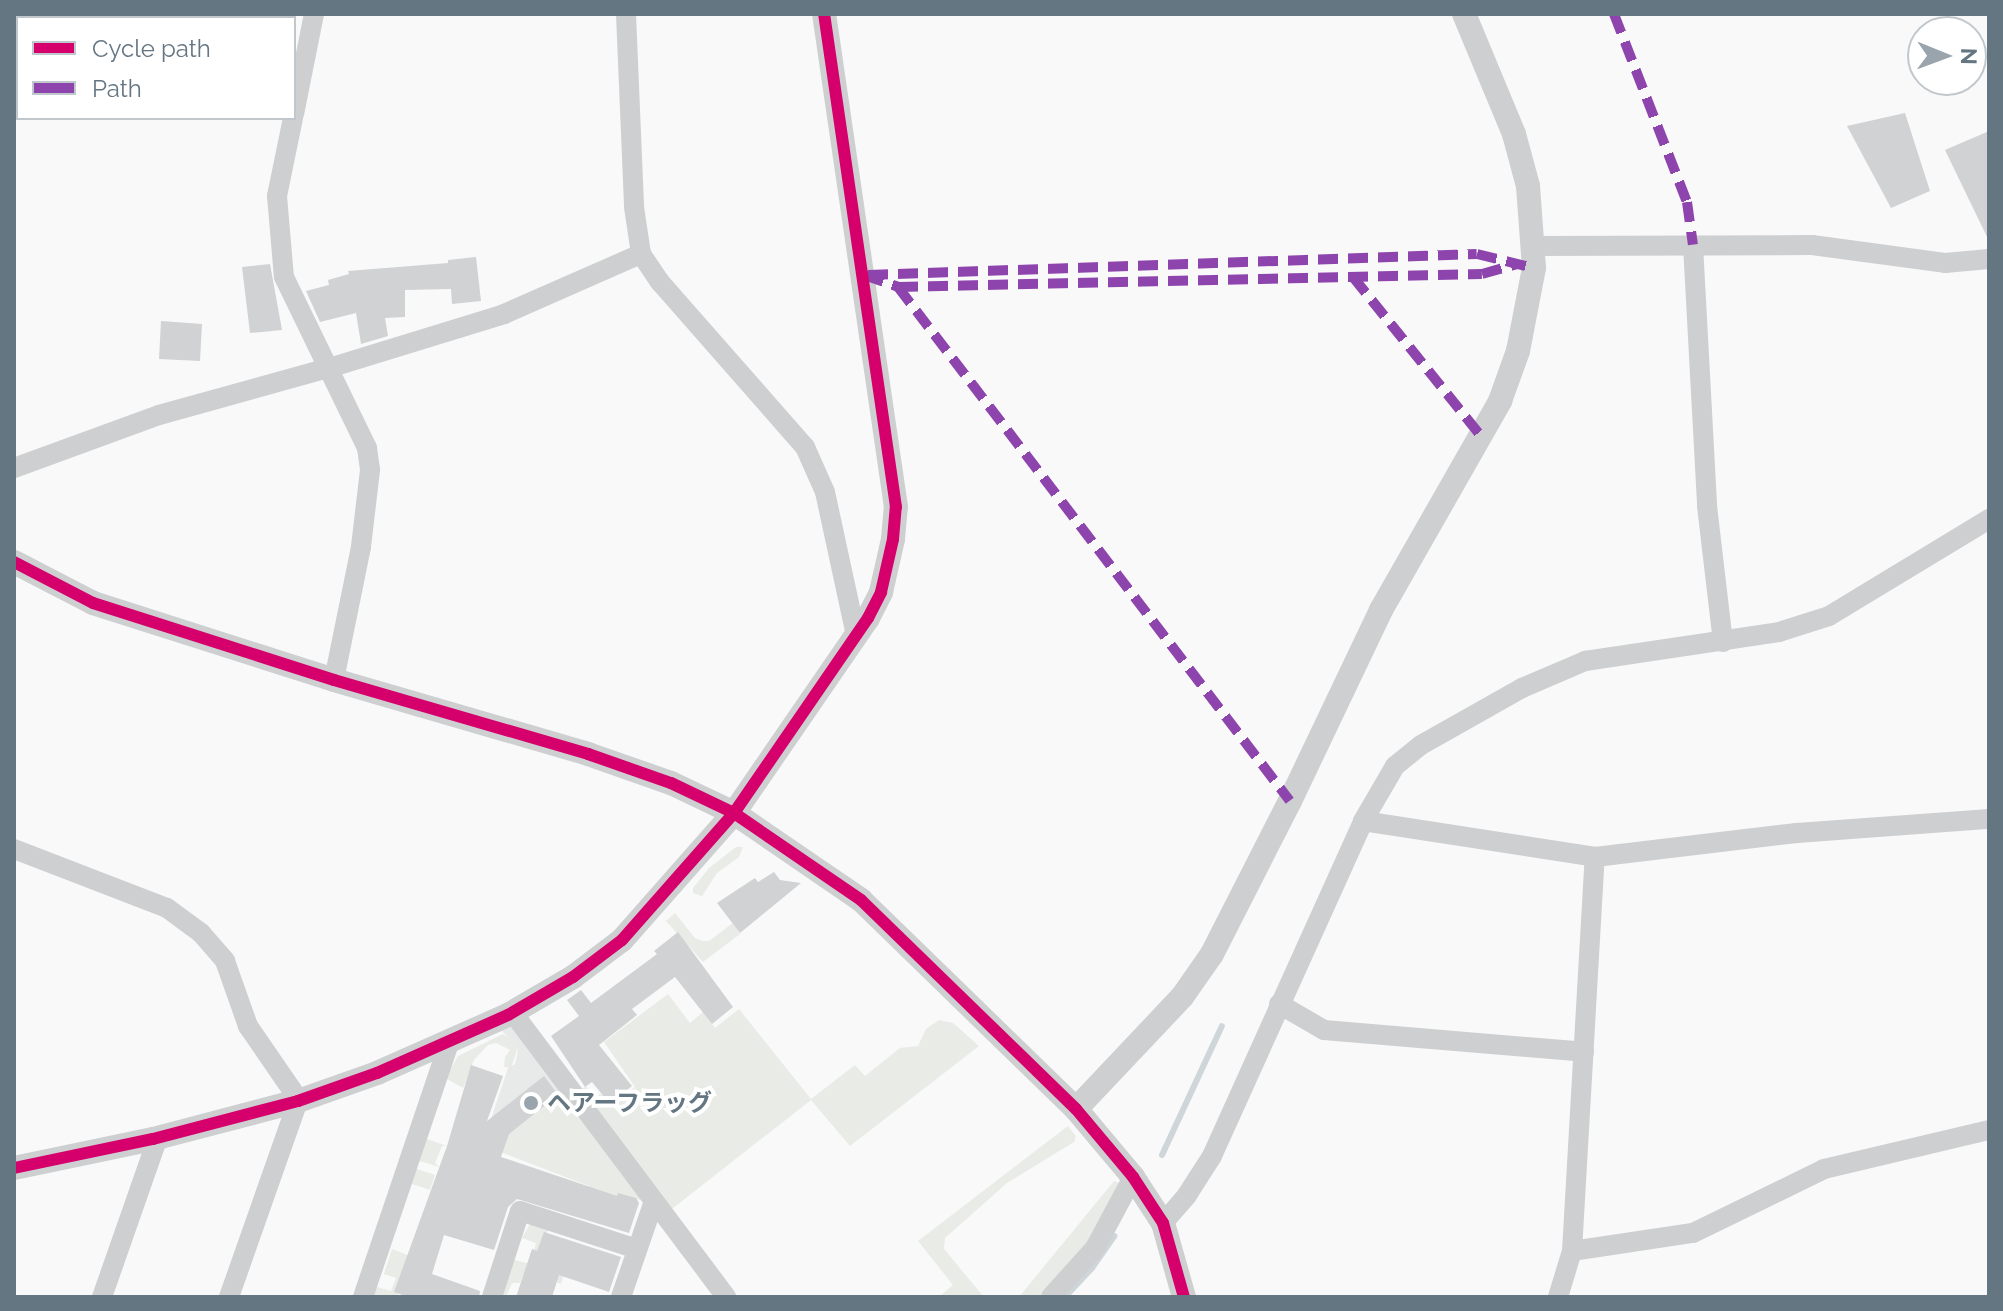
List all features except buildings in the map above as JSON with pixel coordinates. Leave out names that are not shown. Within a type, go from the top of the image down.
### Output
[{"type":"street","points":[[296,106],[314,14]]},
{"type":"street","points":[[626,14],[634,207],[641,254],[660,282],[805,447],[825,492],[856,635]]},
{"type":"street","points":[[16,1172],[298,1101],[377,1073],[513,1013],[573,977],[622,940],[734,813],[856,635],[881,592],[890,563],[896,507],[824,14]]},
{"type":"street","points":[[1076,1109],[1182,997],[1239,904],[1381,610],[1500,401],[1518,351],[1534,268],[1528,186],[1514,134],[1464,14]]},
{"type":"street","points":[[293,120],[277,196],[284,277],[367,448],[370,470],[361,547],[334,680]]},
{"type":"street","points":[[1693,245],[1707,506],[1723,642]]},
{"type":"street","points":[[1534,246],[1812,245],[1945,263],[1989,259]]},
{"type":"street","points":[[14,468],[159,415],[329,368],[504,314],[641,254]]},
{"type":"street","points":[[1163,1223],[1187,1195],[1212,1156],[1363,821],[1395,766],[1421,745],[1522,688],[1585,661],[1779,632],[1829,616],[1989,519]]},
{"type":"street","points":[[14,562],[93,603],[334,680],[588,754],[671,783],[734,813],[861,900],[1076,1109],[1133,1177],[1163,1223],[1184,1297]]},
{"type":"street","points":[[1363,821],[1595,857],[1797,833],[1989,819]]},
{"type":"street","points":[[14,849],[167,908],[201,933],[225,961],[234,980],[242,1016],[298,1101]]},
{"type":"street","points":[[1558,1297],[1572,1251],[1595,857]]},
{"type":"street","points":[[1279,1004],[1324,1030],[1584,1052]]},
{"type":"street","points":[[513,1013],[653,1204],[726,1297]]},
{"type":"street","points":[[363,1297],[450,1040]]},
{"type":"street","points":[[229,1297],[298,1101]]},
{"type":"street","points":[[1572,1251],[1693,1233],[1824,1169],[1989,1130]]},
{"type":"street","points":[[102,1297],[158,1137]]},
{"type":"street","points":[[1051,1297],[1089,1257],[1133,1177]]},
{"type":"street","points":[[621,1297],[653,1204]]},
{"type":"street","points":[[492,1297],[520,1211],[637,1249]]},
{"type":"shaded area","points":[[736,847],[743,847],[739,857],[717,873],[702,896],[693,893],[693,888],[709,868]]},
{"type":"shaded area","points":[[675,913],[695,938],[703,941],[709,941],[733,923],[740,934],[703,962],[666,921]]},
{"type":"shaded area","points":[[668,994],[690,1023],[703,1012],[715,1028],[739,1009],[811,1099],[855,1065],[865,1076],[900,1048],[918,1046],[926,1029],[939,1020],[953,1023],[979,1046],[850,1146],[811,1100],[668,1212],[578,1092],[586,1086],[593,1095],[602,1094],[611,1105],[635,1087],[604,1042]]},
{"type":"shaded area","points":[[520,1022],[568,1087],[516,1129],[503,1153],[486,1147],[486,1134],[508,1068],[515,1064],[517,1055],[518,1047],[502,1031]]},
{"type":"shaded area","points":[[503,1034],[516,1041],[518,1047],[511,1068],[504,1067],[510,1050],[496,1043],[488,1045],[474,1060],[463,1088],[445,1078],[458,1056]]},
{"type":"shaded area","points":[[565,1090],[644,1201],[618,1194],[615,1204],[581,1209],[589,1186],[503,1153],[505,1145],[489,1139],[486,1134],[495,1109],[501,1110],[516,1128]]},
{"type":"shaded area","points":[[1068,1126],[1076,1136],[1074,1142],[1007,1183],[945,1238],[944,1249],[984,1297],[939,1297],[953,1285],[918,1241]]},
{"type":"shaded area","points":[[424,1138],[447,1146],[442,1146],[435,1163],[439,1167],[417,1160]]},
{"type":"shaded area","points":[[414,1168],[435,1175],[430,1190],[409,1183]]},
{"type":"shaded area","points":[[1114,1181],[1119,1183],[1114,1200],[1073,1264],[1041,1297],[1019,1297]]},
{"type":"shaded area","points":[[530,1224],[548,1230],[544,1242],[564,1273],[561,1284],[525,1271],[520,1283],[512,1283],[506,1297],[499,1297],[512,1259],[530,1264],[536,1243],[522,1238]]},
{"type":"shaded area","points":[[392,1249],[413,1257],[397,1297],[370,1297],[374,1286],[391,1291],[396,1278],[384,1274]]},
{"type":"waterway","points":[[1162,1155],[1222,1026]]},
{"type":"waterway","points":[[1065,1297],[1092,1268],[1114,1236]]},
{"type":"marked path","points":[[1614,14],[1687,202],[1693,245]]},
{"type":"marked path","points":[[868,275],[1477,254],[1534,268]]},
{"type":"marked path","points":[[898,287],[1482,274],[1517,264]]},
{"type":"marked path","points":[[864,275],[898,287],[1290,801]]},
{"type":"marked path","points":[[1353,277],[1481,436]]},
{"type":"cycle path","points":[[14,1168],[153,1139],[298,1101],[377,1073],[508,1015],[573,977],[622,940],[734,813],[868,618],[881,592],[893,539],[896,507],[824,14]]},
{"type":"cycle path","points":[[14,562],[93,603],[334,680],[588,754],[671,783],[734,813],[861,900],[1076,1109],[1133,1177],[1163,1223],[1184,1297]]},
{"type":"place","name":"ヘアーフラッグ","points":[[531,1103]]}]
